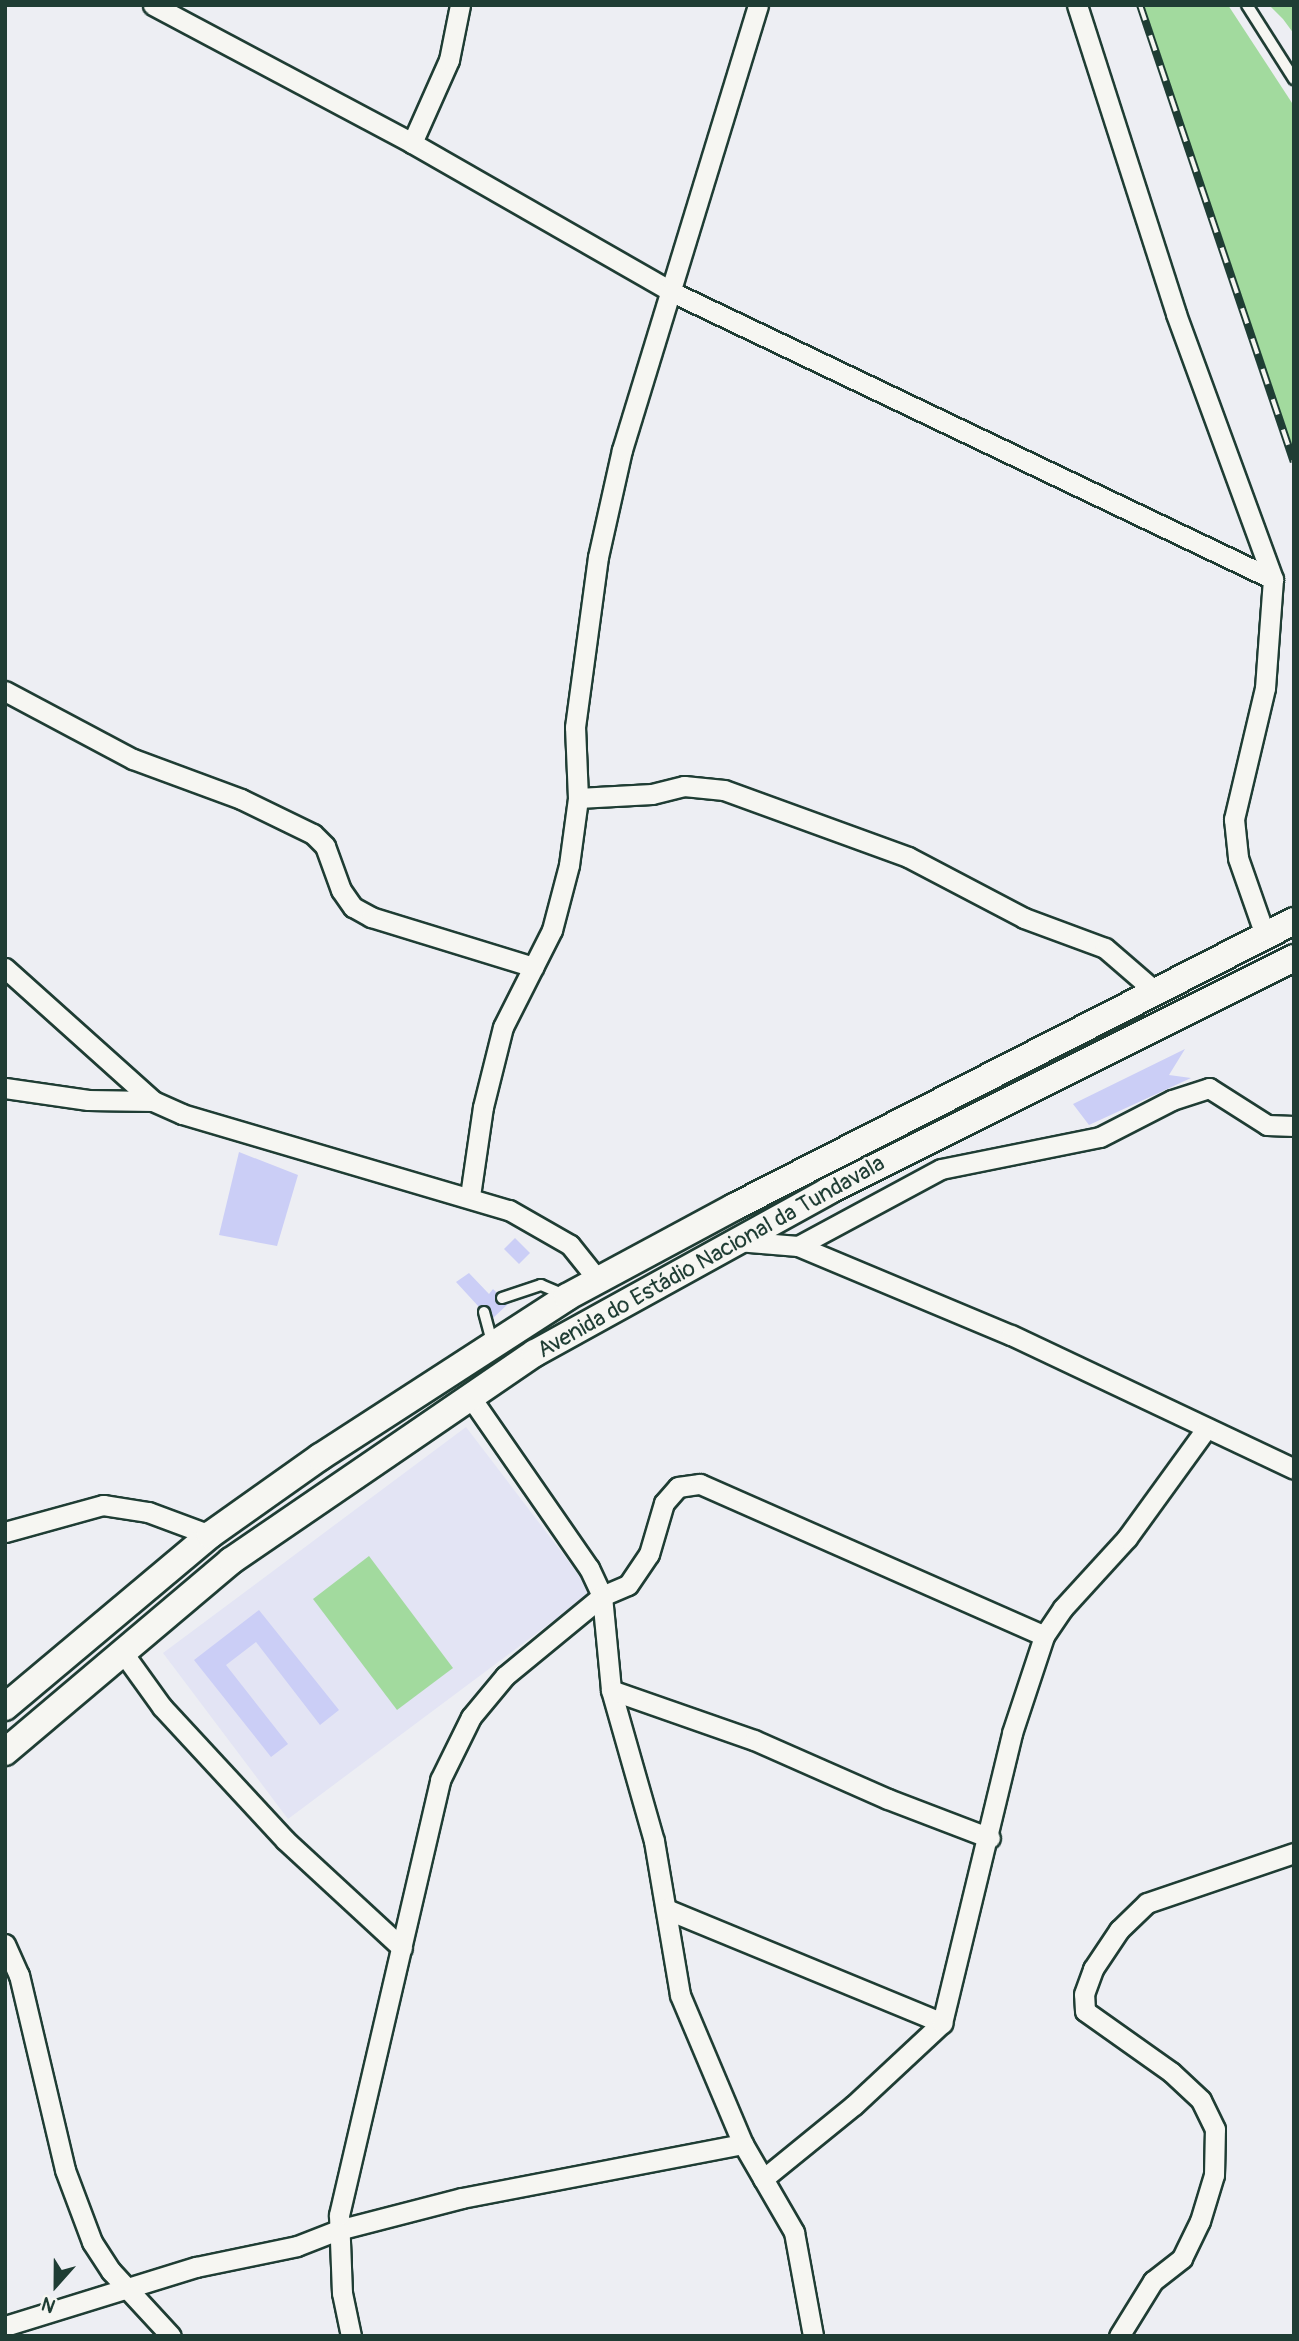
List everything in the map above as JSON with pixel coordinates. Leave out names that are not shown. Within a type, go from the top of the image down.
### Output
[{"type":"street","points":[[153,5],[412,143],[673,292],[1273,579]]},
{"type":"street","points":[[412,143],[449,60],[460,5]]},
{"type":"street","points":[[470,1196],[483,1107],[503,1027],[552,930],[569,865],[578,798],[575,727],[598,557],[622,450],[673,292],[758,5]]},
{"type":"street","points":[[1077,5],[1176,314],[1273,579],[1265,688],[1234,818],[1238,858],[1265,935]]},
{"type":"street","points":[[5,691],[133,759],[241,799],[313,834],[325,846],[341,890],[353,906],[371,917],[534,967]]},
{"type":"street","points":[[578,798],[652,794],[684,786],[724,790],[908,857],[1024,918],[1105,948],[1156,992]]},
{"type":"street","name":"Avenida do Estádio Nacional da Tundavala","points":[[5,1707],[211,1535],[567,1297],[1294,921]]},
{"type":"street","name":"Avenida do Estádio Nacional da Tundavala","points":[[5,1752],[121,1650],[231,1561],[469,1395],[591,1319],[733,1241],[1294,958]]},
{"type":"street","points":[[5,968],[153,1101],[182,1114],[470,1196],[543,1226],[570,1245],[598,1280]]},
{"type":"street","points":[[5,1088],[67,1098],[153,1101]]},
{"type":"street","points":[[798,1246],[941,1169],[1100,1137],[1172,1100],[1209,1088],[1267,1125],[1294,1126]]},
{"type":"street","points":[[733,1241],[798,1246],[1011,1335],[1294,1469]]},
{"type":"street","points":[[469,1395],[589,1568],[602,1596],[611,1690],[654,1841],[680,1996],[743,2144],[793,2232],[813,2336]]},
{"type":"street","points":[[763,2179],[854,2105],[942,2023],[990,1838],[1012,1733],[1044,1636],[1063,1608],[1127,1538],[1206,1429]]},
{"type":"street","points":[[361,2336],[351,2335],[342,2293],[338,2230],[344,2186],[440,1780],[471,1717],[505,1676],[602,1596],[628,1585],[649,1554],[664,1503],[678,1487],[700,1485],[1044,1636]]},
{"type":"street","points":[[5,1532],[103,1505],[148,1512],[211,1535]]},
{"type":"street","points":[[121,1650],[162,1707],[285,1840],[402,1948]]},
{"type":"street","points":[[611,1690],[754,1740],[888,1799],[990,1838]]},
{"type":"street","points":[[1119,2336],[1153,2281],[1182,2258],[1200,2221],[1214,2175],[1215,2129],[1201,2100],[1181,2081],[1085,2011],[1084,1994],[1093,1969],[1119,1930],[1147,1903],[1294,1853]]},
{"type":"street","points":[[666,1909],[942,2023]]},
{"type":"street","points":[[5,1944],[19,1975],[65,2170],[92,2242],[170,2336]]},
{"type":"street","points":[[5,2326],[195,2267],[297,2246],[338,2230],[488,2193],[743,2144]]},
{"type":"lane","points":[[1247,5],[1294,79]]},
{"type":"lane","points":[[502,1298],[541,1285],[567,1297]]},
{"type":"lane","points":[[484,1312],[493,1344]]},
{"type":"shaded area","points":[[466,1427],[592,1592],[288,1819],[163,1653]]},
{"type":"green space","points":[[1140,5],[1228,5],[1294,106],[1294,460]]},
{"type":"green space","points":[[1269,5],[1294,5],[1294,34],[1283,19]]},
{"type":"green space","points":[[369,1556],[453,1668],[397,1710],[313,1599]]},
{"type":"building","points":[[1185,1049],[1169,1075],[1191,1078],[1089,1125],[1073,1104]]},
{"type":"building","points":[[239,1152],[298,1175],[277,1246],[219,1235]]},
{"type":"building","points":[[515,1238],[530,1253],[519,1264],[504,1249]]},
{"type":"building","points":[[469,1273],[489,1294],[493,1289],[497,1293],[498,1304],[508,1304],[493,1318],[489,1306],[479,1307],[456,1282]]},
{"type":"building","points":[[259,1610],[339,1710],[320,1725],[256,1642],[226,1665],[288,1744],[271,1757],[194,1660]]},
{"type":"railway","points":[[1140,5],[1294,462]]}]
